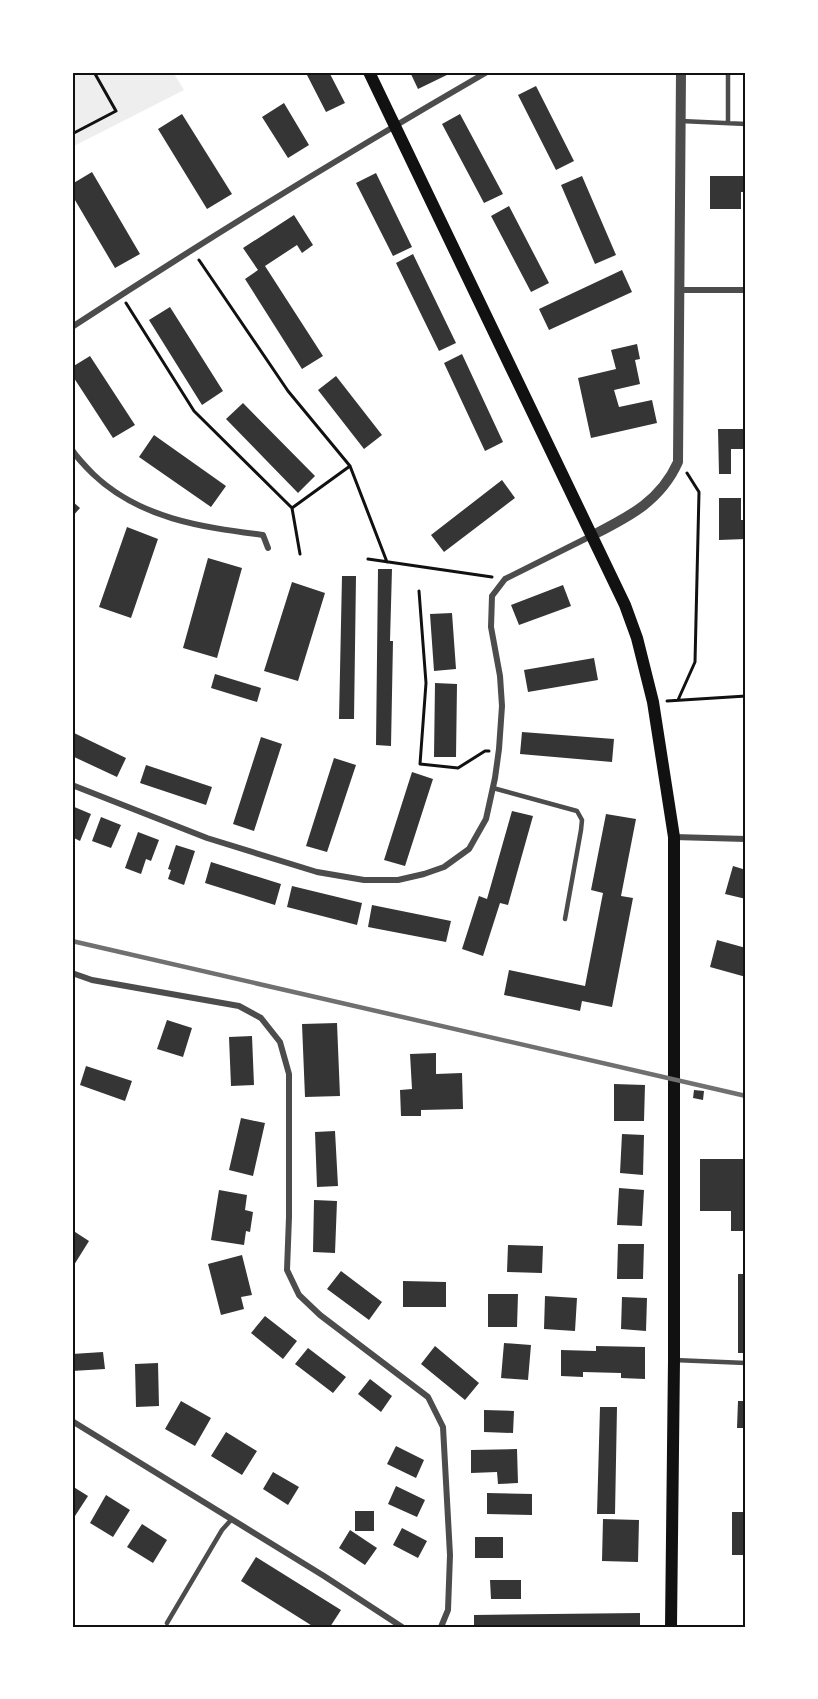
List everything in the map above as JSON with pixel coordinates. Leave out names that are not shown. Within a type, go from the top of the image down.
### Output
[{"type":"main road","points":[[369,72],[625,605],[638,638],[653,702],[675,837],[671,1627]]},
{"type":"street","points":[[72,327],[193,250],[487,72]]},
{"type":"street","points":[[72,784],[207,838],[317,872],[364,880],[398,880],[424,874],[444,867],[469,849],[486,819],[499,749],[502,706],[500,676],[491,627],[492,596],[505,579],[627,518],[647,504],[671,477],[678,462],[681,72]]},
{"type":"street","points":[[678,290],[746,290]]},
{"type":"street","points":[[72,450],[77,458],[108,488],[132,503],[167,517],[209,528],[263,535],[268,548]]},
{"type":"street","points":[[675,837],[746,839]]},
{"type":"street","points":[[72,973],[92,980],[238,1006],[261,1018],[280,1042],[289,1074],[287,1270],[299,1295],[320,1315],[428,1397],[443,1427],[450,1555],[448,1610],[441,1627]]},
{"type":"street","points":[[72,1421],[402,1627]]},
{"type":"lane","points":[[728,72],[728,123]]},
{"type":"lane","points":[[681,121],[746,124]]},
{"type":"lane","points":[[493,788],[577,811],[582,820],[564,919]]},
{"type":"lane","points":[[674,1360],[746,1363]]},
{"type":"lane","points":[[167,1623],[222,1530],[231,1520]]},
{"type":"path","points":[[72,135],[116,111],[94,72]]},
{"type":"path","points":[[193,250],[288,391],[350,466],[387,562]]},
{"type":"path","points":[[121,295],[194,411],[292,508],[300,554]]},
{"type":"path","points":[[678,462],[699,492],[695,662],[678,700]]},
{"type":"path","points":[[292,508],[350,466]]},
{"type":"path","points":[[368,559],[505,579]]},
{"type":"path","points":[[419,591],[426,682],[420,764],[458,768],[484,752],[499,749]]},
{"type":"path","points":[[653,702],[746,696]]},
{"type":"shaded area","points":[[72,72],[173,72],[184,90],[72,147]]},
{"type":"building","points":[[313,72],[329,72],[345,103],[326,112],[307,75]]},
{"type":"building","points":[[410,72],[453,72],[418,89]]},
{"type":"building","points":[[536,86],[574,161],[556,170],[518,95]]},
{"type":"building","points":[[284,103],[309,145],[288,158],[262,117]]},
{"type":"building","points":[[182,114],[232,194],[207,209],[158,129]]},
{"type":"building","points":[[460,114],[503,194],[484,203],[442,124]]},
{"type":"building","points":[[92,172],[140,254],[115,268],[72,195],[72,184]]},
{"type":"building","points":[[376,173],[412,247],[393,256],[356,183]]},
{"type":"building","points":[[582,176],[616,255],[595,264],[561,185]]},
{"type":"building","points":[[710,176],[746,176],[746,192],[741,192],[741,209],[710,209]]},
{"type":"building","points":[[509,206],[549,283],[531,292],[491,216]]},
{"type":"building","points":[[294,215],[313,245],[302,253],[297,245],[265,266],[323,356],[302,369],[245,279],[258,270],[243,248]]},
{"type":"building","points":[[413,254],[456,343],[439,351],[396,263]]},
{"type":"building","points":[[622,270],[632,292],[549,330],[539,309]]},
{"type":"building","points":[[170,307],[223,391],[202,405],[149,320]]},
{"type":"building","points":[[637,344],[640,359],[635,360],[640,384],[614,390],[619,407],[652,400],[657,423],[591,438],[578,378],[616,369],[611,350]]},
{"type":"building","points":[[462,354],[503,442],[485,451],[444,363]]},
{"type":"building","points":[[90,356],[135,425],[113,438],[72,375],[72,367]]},
{"type":"building","points":[[336,376],[382,435],[364,449],[318,390]]},
{"type":"building","points":[[243,403],[315,476],[298,493],[226,419]]},
{"type":"building","points":[[718,429],[746,429],[746,449],[731,449],[731,474],[719,474]]},
{"type":"building","points":[[154,435],[226,486],[211,507],[139,457]]},
{"type":"building","points":[[502,480],[515,498],[444,552],[431,535]]},
{"type":"building","points":[[719,498],[741,498],[741,520],[746,520],[746,539],[719,540]]},
{"type":"building","points":[[72,501],[80,508],[72,517]]},
{"type":"building","points":[[127,527],[158,539],[131,618],[99,607]]},
{"type":"building","points":[[208,558],[242,568],[217,658],[183,648]]},
{"type":"building","points":[[378,569],[392,569],[391,746],[376,745]]},
{"type":"building","points":[[342,576],[356,576],[354,719],[339,719]]},
{"type":"building","points":[[292,582],[325,593],[298,681],[264,671]]},
{"type":"building","points":[[563,585],[571,606],[519,625],[511,605]]},
{"type":"building","points":[[452,613],[456,669],[434,671],[430,614]]},
{"type":"building","points":[[594,658],[598,680],[528,692],[524,670]]},
{"type":"building","points":[[215,674],[261,688],[257,702],[211,688]]},
{"type":"building","points":[[435,683],[457,684],[456,757],[434,757]]},
{"type":"building","points":[[72,732],[126,758],[117,777],[72,756]]},
{"type":"building","points":[[522,732],[614,739],[612,762],[520,754]]},
{"type":"building","points":[[261,737],[282,744],[254,831],[233,824]]},
{"type":"building","points":[[334,758],[356,765],[327,852],[306,846]]},
{"type":"building","points":[[146,765],[212,787],[206,805],[140,783]]},
{"type":"building","points":[[412,772],[433,779],[405,866],[384,860]]},
{"type":"building","points":[[72,806],[91,814],[80,841],[72,837]]},
{"type":"building","points":[[512,811],[533,816],[508,905],[500,903],[483,956],[462,949],[479,896],[487,899]]},
{"type":"building","points":[[606,814],[636,819],[621,896],[633,898],[612,1007],[582,1001],[580,1011],[504,995],[509,970],[585,986],[603,893],[591,890]]},
{"type":"building","points":[[101,817],[121,825],[111,848],[92,841]]},
{"type":"building","points":[[138,832],[159,840],[151,861],[146,859],[141,874],[125,868]]},
{"type":"building","points":[[176,845],[195,851],[184,885],[168,879],[171,870],[168,869]]},
{"type":"building","points":[[211,862],[281,884],[275,905],[205,883]]},
{"type":"building","points":[[733,866],[746,870],[746,899],[725,894]]},
{"type":"building","points":[[292,886],[362,903],[357,925],[287,907]]},
{"type":"building","points":[[372,905],[451,921],[446,942],[368,927]]},
{"type":"building","points":[[717,940],[746,948],[746,977],[710,967]]},
{"type":"building","points":[[167,1020],[192,1028],[183,1057],[157,1049]]},
{"type":"building","points":[[337,1023],[340,1096],[305,1097],[302,1024]]},
{"type":"building","points":[[252,1036],[254,1085],[231,1086],[229,1037]]},
{"type":"building","points":[[436,1053],[436,1074],[462,1073],[463,1109],[421,1110],[421,1116],[401,1116],[400,1090],[412,1089],[410,1054]]},
{"type":"building","points":[[86,1066],[132,1081],[125,1101],[80,1085]]},
{"type":"building","points":[[614,1084],[645,1085],[644,1121],[614,1121]]},
{"type":"building","points":[[694,1090],[704,1091],[703,1100],[693,1098]]},
{"type":"building","points":[[241,1118],[265,1123],[253,1176],[229,1170]]},
{"type":"building","points":[[335,1131],[338,1186],[317,1187],[315,1132]]},
{"type":"building","points":[[622,1134],[644,1135],[643,1175],[620,1173]]},
{"type":"building","points":[[700,1159],[746,1159],[746,1231],[731,1231],[731,1211],[700,1211]]},
{"type":"building","points":[[619,1188],[644,1190],[642,1226],[617,1225]]},
{"type":"building","points":[[219,1190],[247,1195],[245,1210],[253,1212],[250,1232],[246,1231],[244,1245],[211,1240]]},
{"type":"building","points":[[314,1200],[337,1201],[335,1253],[313,1252]]},
{"type":"building","points":[[72,1230],[89,1241],[74,1265],[72,1264]]},
{"type":"building","points":[[618,1244],[644,1244],[643,1279],[617,1279]]},
{"type":"building","points":[[508,1245],[543,1246],[542,1273],[507,1272]]},
{"type":"building","points":[[242,1255],[252,1295],[241,1297],[244,1309],[221,1315],[208,1264]]},
{"type":"building","points":[[341,1271],[382,1302],[369,1320],[327,1289]]},
{"type":"building","points":[[738,1274],[746,1274],[746,1353],[738,1353]]},
{"type":"building","points":[[403,1281],[446,1282],[446,1307],[403,1307]]},
{"type":"building","points":[[488,1294],[518,1294],[517,1327],[488,1327]]},
{"type":"building","points":[[545,1296],[577,1298],[575,1331],[544,1329]]},
{"type":"building","points":[[622,1297],[647,1298],[646,1331],[621,1329]]},
{"type":"building","points":[[265,1316],[297,1341],[283,1359],[251,1333]]},
{"type":"building","points":[[504,1343],[531,1345],[528,1380],[501,1378]]},
{"type":"building","points":[[435,1346],[479,1383],[465,1400],[421,1364]]},
{"type":"building","points":[[596,1346],[645,1347],[645,1379],[621,1378],[621,1373],[583,1372],[583,1377],[561,1376],[561,1350],[596,1351]]},
{"type":"building","points":[[308,1348],[346,1377],[333,1393],[295,1364]]},
{"type":"building","points":[[103,1352],[105,1369],[72,1371],[72,1354]]},
{"type":"building","points":[[158,1363],[159,1406],[136,1407],[135,1364]]},
{"type":"building","points":[[370,1379],[392,1396],[381,1412],[358,1394]]},
{"type":"building","points":[[181,1401],[211,1418],[195,1446],[165,1429]]},
{"type":"building","points":[[738,1401],[746,1401],[746,1428],[737,1428]]},
{"type":"building","points":[[600,1407],[617,1407],[615,1514],[597,1514]]},
{"type":"building","points":[[484,1410],[514,1411],[513,1433],[484,1432]]},
{"type":"building","points":[[226,1432],[257,1451],[242,1475],[211,1456]]},
{"type":"building","points":[[396,1446],[424,1460],[416,1478],[387,1464]]},
{"type":"building","points":[[517,1449],[518,1483],[498,1484],[497,1472],[471,1473],[471,1450]]},
{"type":"building","points":[[273,1472],[299,1487],[288,1505],[263,1489]]},
{"type":"building","points":[[72,1486],[88,1496],[75,1516],[72,1514]]},
{"type":"building","points":[[396,1486],[425,1500],[417,1517],[388,1504]]},
{"type":"building","points":[[487,1493],[532,1494],[532,1515],[487,1514]]},
{"type":"building","points":[[106,1495],[130,1510],[113,1537],[90,1523]]},
{"type":"building","points":[[355,1511],[374,1511],[374,1531],[355,1531]]},
{"type":"building","points":[[732,1512],[746,1512],[746,1555],[732,1555]]},
{"type":"building","points":[[603,1519],[639,1520],[638,1562],[602,1561]]},
{"type":"building","points":[[142,1524],[167,1540],[153,1563],[127,1547]]},
{"type":"building","points":[[402,1528],[427,1541],[418,1558],[393,1545]]},
{"type":"building","points":[[350,1530],[377,1548],[365,1565],[339,1548]]},
{"type":"building","points":[[475,1537],[503,1537],[503,1558],[475,1558]]},
{"type":"building","points":[[256,1557],[341,1610],[330,1627],[314,1627],[241,1581]]},
{"type":"building","points":[[490,1580],[521,1580],[521,1599],[491,1599]]},
{"type":"building","points":[[640,1613],[640,1627],[474,1627],[474,1615]]},
{"type":"railway","points":[[72,941],[746,1096]]}]
